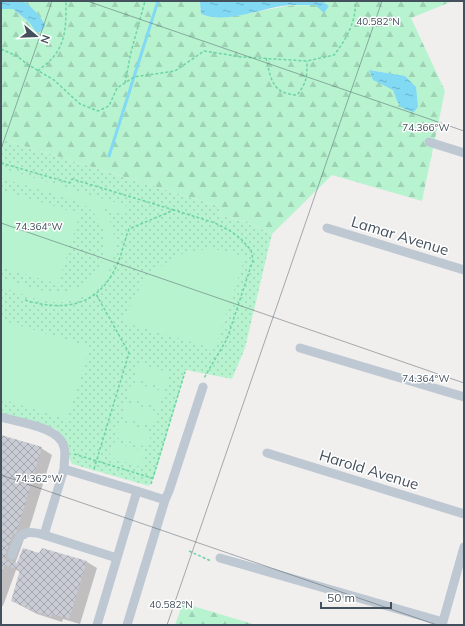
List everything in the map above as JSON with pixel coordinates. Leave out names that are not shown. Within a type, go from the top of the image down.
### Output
[{"type":"street","points":[[429,142],[464,153]]},
{"type":"street","name":"Lamar Avenue","points":[[327,228],[464,270]]},
{"type":"street","points":[[300,348],[464,397]]},
{"type":"street","points":[[127,625],[165,500],[170,491],[204,382]]},
{"type":"street","points":[[1,417],[49,430],[59,436],[64,446],[64,469],[44,535]]},
{"type":"street","name":"Harold Avenue","points":[[266,453],[464,514]]},
{"type":"street","points":[[64,469],[165,500]]},
{"type":"street","points":[[97,625],[137,491]]},
{"type":"street","points":[[12,554],[20,536],[26,532],[35,532],[117,558]]},
{"type":"street","points":[[216,560],[442,624],[464,547]]},
{"type":"path","points":[[38,71],[54,56],[61,43],[66,28],[66,1]]},
{"type":"path","points":[[124,83],[145,1]]},
{"type":"path","points":[[1,49],[17,56],[54,80],[80,104],[98,111],[109,106],[117,88],[135,76],[175,71],[204,51],[242,57],[307,61],[334,56],[343,44],[351,26],[356,6],[355,1]]},
{"type":"path","points":[[266,58],[275,87],[286,95],[297,95],[304,87],[307,78],[307,61]]},
{"type":"path","points":[[1,163],[70,184],[72,179],[215,223],[232,232],[248,246],[253,255],[252,260],[227,338],[204,382]]},
{"type":"path","points":[[25,300],[46,305],[67,306],[76,304],[96,294],[103,288],[117,266],[129,229],[174,210]]},
{"type":"path","points":[[93,471],[129,353],[96,294]]},
{"type":"path","points":[[151,484],[185,372]]},
{"type":"path","points":[[70,453],[152,478]]},
{"type":"path","points":[[189,551],[216,560]]},
{"type":"green space","points":[[21,1],[202,1],[200,2],[201,14],[220,17],[287,6],[324,2],[322,1],[453,1],[411,18],[445,91],[422,201],[332,175],[272,234],[246,222],[221,216],[218,206],[1,139],[1,9],[13,9],[29,22],[36,32],[37,13]],"holes":[[[369,70],[387,73],[399,106],[393,90]]]},
{"type":"green space","points":[[1,139],[218,206],[221,216],[246,222],[272,234],[245,348],[232,379],[186,370],[155,475],[149,486],[72,464],[56,429],[1,413]]},
{"type":"green space","points":[[1,168],[127,206],[125,215],[102,208],[110,222],[114,237],[114,253],[111,267],[103,280],[93,291],[79,298],[63,302],[55,302],[39,300],[1,287],[1,277],[48,292],[63,292],[77,288],[89,280],[98,270],[103,257],[105,244],[103,231],[97,218],[87,207],[70,198],[1,178]]},
{"type":"green space","points":[[1,190],[80,214],[58,284],[1,267]]},
{"type":"green space","points":[[208,249],[226,251],[245,257],[215,349],[123,322],[133,298],[147,278],[164,264],[186,252]]},
{"type":"green space","points":[[1,320],[90,347],[67,419],[1,399]]},
{"type":"green space","points":[[138,363],[170,373],[165,388],[134,378]]},
{"type":"green space","points":[[132,382],[164,392],[159,407],[127,397]]},
{"type":"green space","points":[[126,402],[158,412],[153,427],[121,417]]},
{"type":"green space","points":[[120,422],[152,432],[147,447],[115,437]]},
{"type":"green space","points":[[114,442],[146,452],[141,467],[109,457]]},
{"type":"green space","points":[[183,603],[256,625],[175,625]]},
{"type":"water","points":[[1,1],[24,2],[39,15],[45,26],[40,32],[36,32],[29,22],[13,9],[1,9]]},
{"type":"water","points":[[322,1],[329,6],[324,13],[315,5],[290,5],[222,18],[201,14],[200,2]]},
{"type":"water","points":[[369,70],[405,76],[416,87],[418,107],[414,112],[405,109],[400,105],[393,90],[373,80]]},
{"type":"building","points":[[1,435],[42,447],[16,534],[13,533],[4,559],[17,563],[23,548],[39,553],[42,548],[87,561],[69,619],[52,614],[51,617],[25,608],[26,607],[11,601],[20,570],[5,565],[1,575]]},
{"type":"waterway","points":[[109,156],[158,1]]}]
